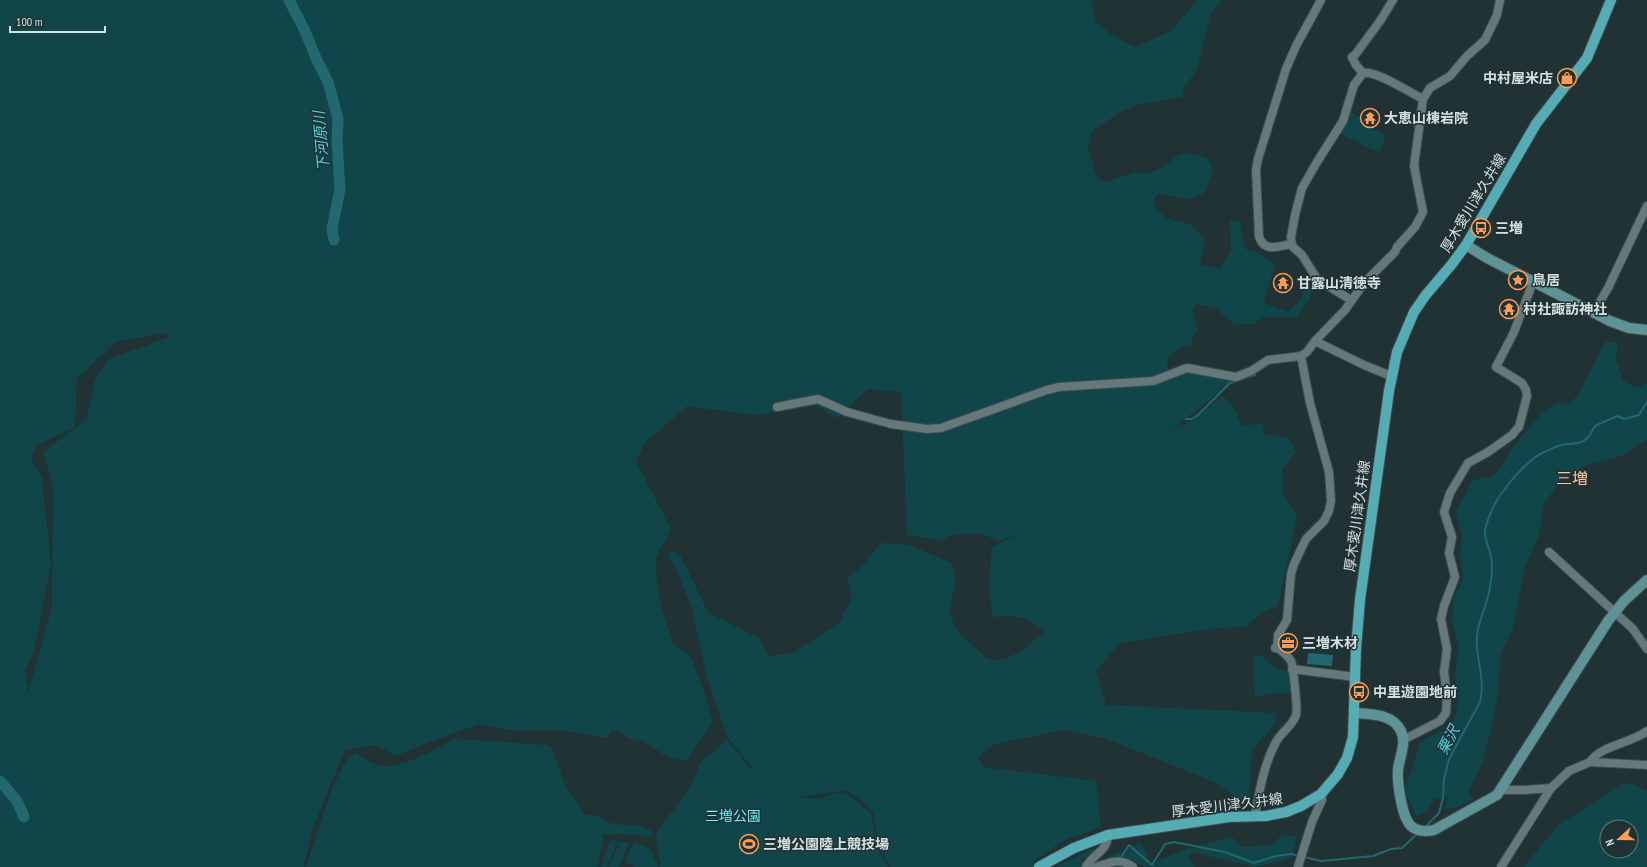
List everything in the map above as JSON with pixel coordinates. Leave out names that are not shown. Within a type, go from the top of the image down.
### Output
[{"type":"main road","name":"厚木愛川津久井線","points":[[1039,867],[1074,848],[1108,835],[1221,818],[1279,814],[1294,810],[1321,794],[1333,781],[1347,758],[1353,737],[1356,648],[1363,579],[1391,376],[1397,352],[1414,312],[1466,245],[1536,124],[1587,58],[1611,0]]},
{"type":"street","points":[[1292,244],[1272,248],[1264,246],[1261,243],[1259,237],[1256,170],[1258,159],[1286,69],[1296,46],[1321,0]]},
{"type":"street","points":[[1362,73],[1352,57],[1380,21],[1392,0]]},
{"type":"street","points":[[777,407],[818,398],[847,412],[891,424],[927,429],[940,428],[1059,387],[1153,381],[1188,368],[1236,377],[1251,371],[1268,360],[1301,356],[1307,352],[1315,341],[1345,310],[1364,283],[1411,233],[1420,221],[1423,212],[1414,166],[1423,99],[1430,88],[1450,76],[1467,56],[1485,40],[1497,15],[1500,0]]},
{"type":"street","points":[[1351,300],[1317,279],[1302,255],[1292,244],[1291,237],[1294,215],[1302,188],[1342,121],[1354,85],[1362,73],[1371,72],[1379,75],[1423,99]]},
{"type":"street","points":[[1594,312],[1608,288],[1647,206]]},
{"type":"street","points":[[1466,245],[1487,258],[1533,282],[1619,324],[1647,330]]},
{"type":"street","points":[[1403,740],[1440,721],[1446,714],[1447,696],[1444,672],[1447,649],[1441,619],[1455,575],[1449,553],[1452,537],[1445,517],[1445,509],[1452,489],[1468,464],[1512,435],[1519,427],[1527,396],[1526,390],[1519,381],[1496,367],[1514,332],[1533,282]]},
{"type":"street","points":[[1315,341],[1364,365],[1391,376]]},
{"type":"street","points":[[1255,816],[1260,789],[1273,748],[1278,739],[1291,725],[1296,715],[1296,694],[1292,662],[1276,648],[1278,635],[1287,620],[1290,581],[1294,564],[1304,542],[1324,521],[1329,511],[1331,501],[1329,472],[1310,403],[1301,356]]},
{"type":"street","points":[[1549,552],[1633,629],[1647,649]]},
{"type":"street","points":[[1354,713],[1385,717],[1399,728],[1403,740],[1398,769],[1398,786],[1406,819],[1410,826],[1421,831],[1439,827],[1464,812],[1494,798],[1501,790],[1614,613],[1647,580]]},
{"type":"street","points":[[1292,669],[1355,677]]},
{"type":"street","points":[[1590,762],[1596,754],[1627,742],[1647,731]]},
{"type":"street","points":[[1501,867],[1551,788],[1569,771],[1590,762],[1647,765]]},
{"type":"street","points":[[1501,790],[1551,788]]},
{"type":"street","points":[[1299,865],[1314,816],[1322,800],[1321,794]]},
{"type":"street","points":[[1086,867],[1092,857],[1104,849],[1107,844],[1108,835]]},
{"type":"street","points":[[1095,867],[1114,861],[1123,862],[1133,867]]},
{"type":"green space","name":"三増公園","points":[[0,0],[1091,0],[1096,22],[1112,35],[1135,47],[1171,31],[1197,0],[1222,0],[1211,13],[1197,69],[1183,90],[1182,97],[1137,105],[1119,113],[1092,131],[1088,147],[1097,177],[1106,182],[1135,172],[1148,174],[1163,167],[1177,156],[1186,152],[1207,158],[1213,168],[1206,192],[1190,199],[1158,194],[1154,198],[1156,208],[1166,218],[1191,225],[1205,240],[1200,264],[1220,269],[1231,250],[1230,220],[1240,222],[1245,249],[1257,252],[1275,264],[1264,303],[1288,312],[1301,299],[1306,282],[1311,285],[1310,299],[1297,317],[1265,317],[1253,324],[1235,325],[1215,308],[1196,304],[1192,310],[1198,331],[1192,338],[1192,345],[1179,348],[1167,359],[1168,369],[1174,376],[1192,371],[1209,374],[1221,379],[1235,379],[1170,431],[1194,419],[1223,396],[1233,406],[1242,426],[1262,423],[1264,434],[1290,439],[1296,452],[1282,469],[1283,493],[1297,517],[1278,606],[1263,612],[1245,627],[1216,628],[1120,643],[1096,671],[1106,705],[1276,713],[1275,723],[1252,751],[1249,801],[1241,801],[1214,782],[1107,739],[1064,730],[995,744],[978,757],[983,767],[1096,781],[1101,827],[1063,841],[1033,861],[1036,867],[891,867],[880,851],[873,811],[847,790],[799,797],[822,799],[828,795],[845,792],[871,813],[877,848],[888,867],[659,867],[660,864],[656,833],[690,788],[700,763],[727,740],[749,767],[756,771],[727,736],[707,679],[691,605],[674,565],[668,556],[672,550],[680,555],[708,612],[759,638],[769,657],[794,652],[839,623],[852,597],[847,578],[862,566],[881,543],[909,545],[952,563],[956,582],[949,610],[956,630],[985,657],[994,660],[1004,659],[1022,651],[1044,632],[1032,623],[1021,618],[1008,616],[993,617],[989,588],[992,547],[1016,535],[999,541],[980,533],[952,535],[941,540],[907,535],[901,392],[868,389],[837,418],[817,406],[754,415],[687,406],[645,443],[636,461],[671,529],[656,557],[656,576],[661,606],[673,644],[689,654],[703,688],[713,722],[686,761],[669,758],[641,740],[630,739],[621,732],[612,730],[606,738],[563,730],[514,731],[479,724],[396,756],[375,745],[345,750],[312,830],[304,867],[0,867]],"holes":[[[162,333],[171,336],[107,360],[95,379],[87,419],[43,452],[53,486],[52,607],[28,693],[25,670],[34,651],[51,564],[42,478],[31,459],[36,445],[75,427],[77,378],[116,342]]]},
{"type":"green space","points":[[1349,111],[1361,118],[1359,124],[1386,135],[1379,153],[1338,132]]},
{"type":"green space","points":[[1605,342],[1618,342],[1616,360],[1623,381],[1638,388],[1647,382],[1647,440],[1623,455],[1584,466],[1560,481],[1544,504],[1539,535],[1525,566],[1513,628],[1501,653],[1497,702],[1483,761],[1468,791],[1472,799],[1461,806],[1446,809],[1447,797],[1433,800],[1426,813],[1416,816],[1403,790],[1412,769],[1420,742],[1449,727],[1456,715],[1458,702],[1455,675],[1459,648],[1452,621],[1454,597],[1463,579],[1460,553],[1462,537],[1456,512],[1473,480],[1494,476],[1512,448],[1543,411],[1557,403],[1564,405],[1577,397]]},
{"type":"green space","points":[[1262,656],[1271,665],[1280,670],[1289,671],[1293,691],[1291,693],[1270,693],[1255,698],[1253,658]]},
{"type":"green space","points":[[455,739],[548,745],[553,750],[564,782],[584,815],[597,816],[614,824],[644,827],[654,833],[653,836],[647,837],[633,834],[603,834],[597,867],[306,867],[333,786],[347,759],[355,753],[377,765],[395,765],[417,758]]},
{"type":"green space","points":[[1623,784],[1632,784],[1647,791],[1647,867],[1524,867],[1558,825]]},
{"type":"green space","points":[[1283,835],[1296,837],[1292,858],[1255,867],[1192,852],[1188,858],[1195,867],[1144,867],[1131,859],[1127,867],[1056,867],[1093,848],[1095,850],[1080,861],[1097,862],[1141,843],[1151,864],[1181,851],[1232,837],[1242,847],[1270,845]]},
{"type":"green space","points":[[610,840],[618,841],[607,867],[601,867]]},
{"type":"green space","points":[[620,841],[629,843],[619,867],[609,867]]},
{"type":"green space","points":[[634,842],[649,848],[658,864],[657,867],[635,867],[625,862]]},
{"type":"shaded area","points":[[1308,653],[1333,655],[1332,666],[1307,664]]},
{"type":"waterway","name":"下河原川","points":[[289,0],[328,82],[338,119],[337,140],[340,189],[332,229],[334,240]]},
{"type":"waterway","points":[[1418,163],[1420,177]]},
{"type":"waterway","points":[[1186,419],[1192,419],[1198,415],[1230,383],[1255,375]]},
{"type":"waterway","name":"栗沢","points":[[1424,828],[1439,813],[1443,798],[1444,779],[1449,759],[1480,702],[1482,693],[1477,653],[1477,636],[1479,624],[1489,593],[1492,572],[1491,557],[1485,529],[1488,518],[1496,502],[1515,476],[1538,455],[1561,445],[1583,441],[1589,436],[1595,426],[1617,416],[1625,419],[1639,415],[1647,402]]},
{"type":"waterway","points":[[0,781],[17,801],[24,817]]},
{"type":"waterway","name":"栗沢","points":[[1304,857],[1321,861],[1373,856],[1391,849],[1402,848],[1418,833]]},
{"type":"waterway","name":"栗沢","points":[[1120,859],[1129,845],[1152,865],[1165,844],[1174,842],[1225,852],[1254,863],[1276,856],[1291,854],[1300,856]]},
{"type":"place","name":"中村屋米店","points":[[1567,78]]},
{"type":"place","name":"大恵山棟岩院","points":[[1370,118]]},
{"type":"place","name":"三増","points":[[1481,228]]},
{"type":"place","name":"鳥居","points":[[1518,280]]},
{"type":"place","name":"甘露山清徳寺","points":[[1283,283]]},
{"type":"place","name":"村社諏訪神社","points":[[1509,309]]},
{"type":"place","name":"三増木材","points":[[1288,643]]},
{"type":"place","name":"中里遊園地前","points":[[1359,692]]},
{"type":"place","name":"三増公園陸上競技場","points":[[749,844]]},
{"type":"district","name":"三増","points":[[1572,478]]}]
